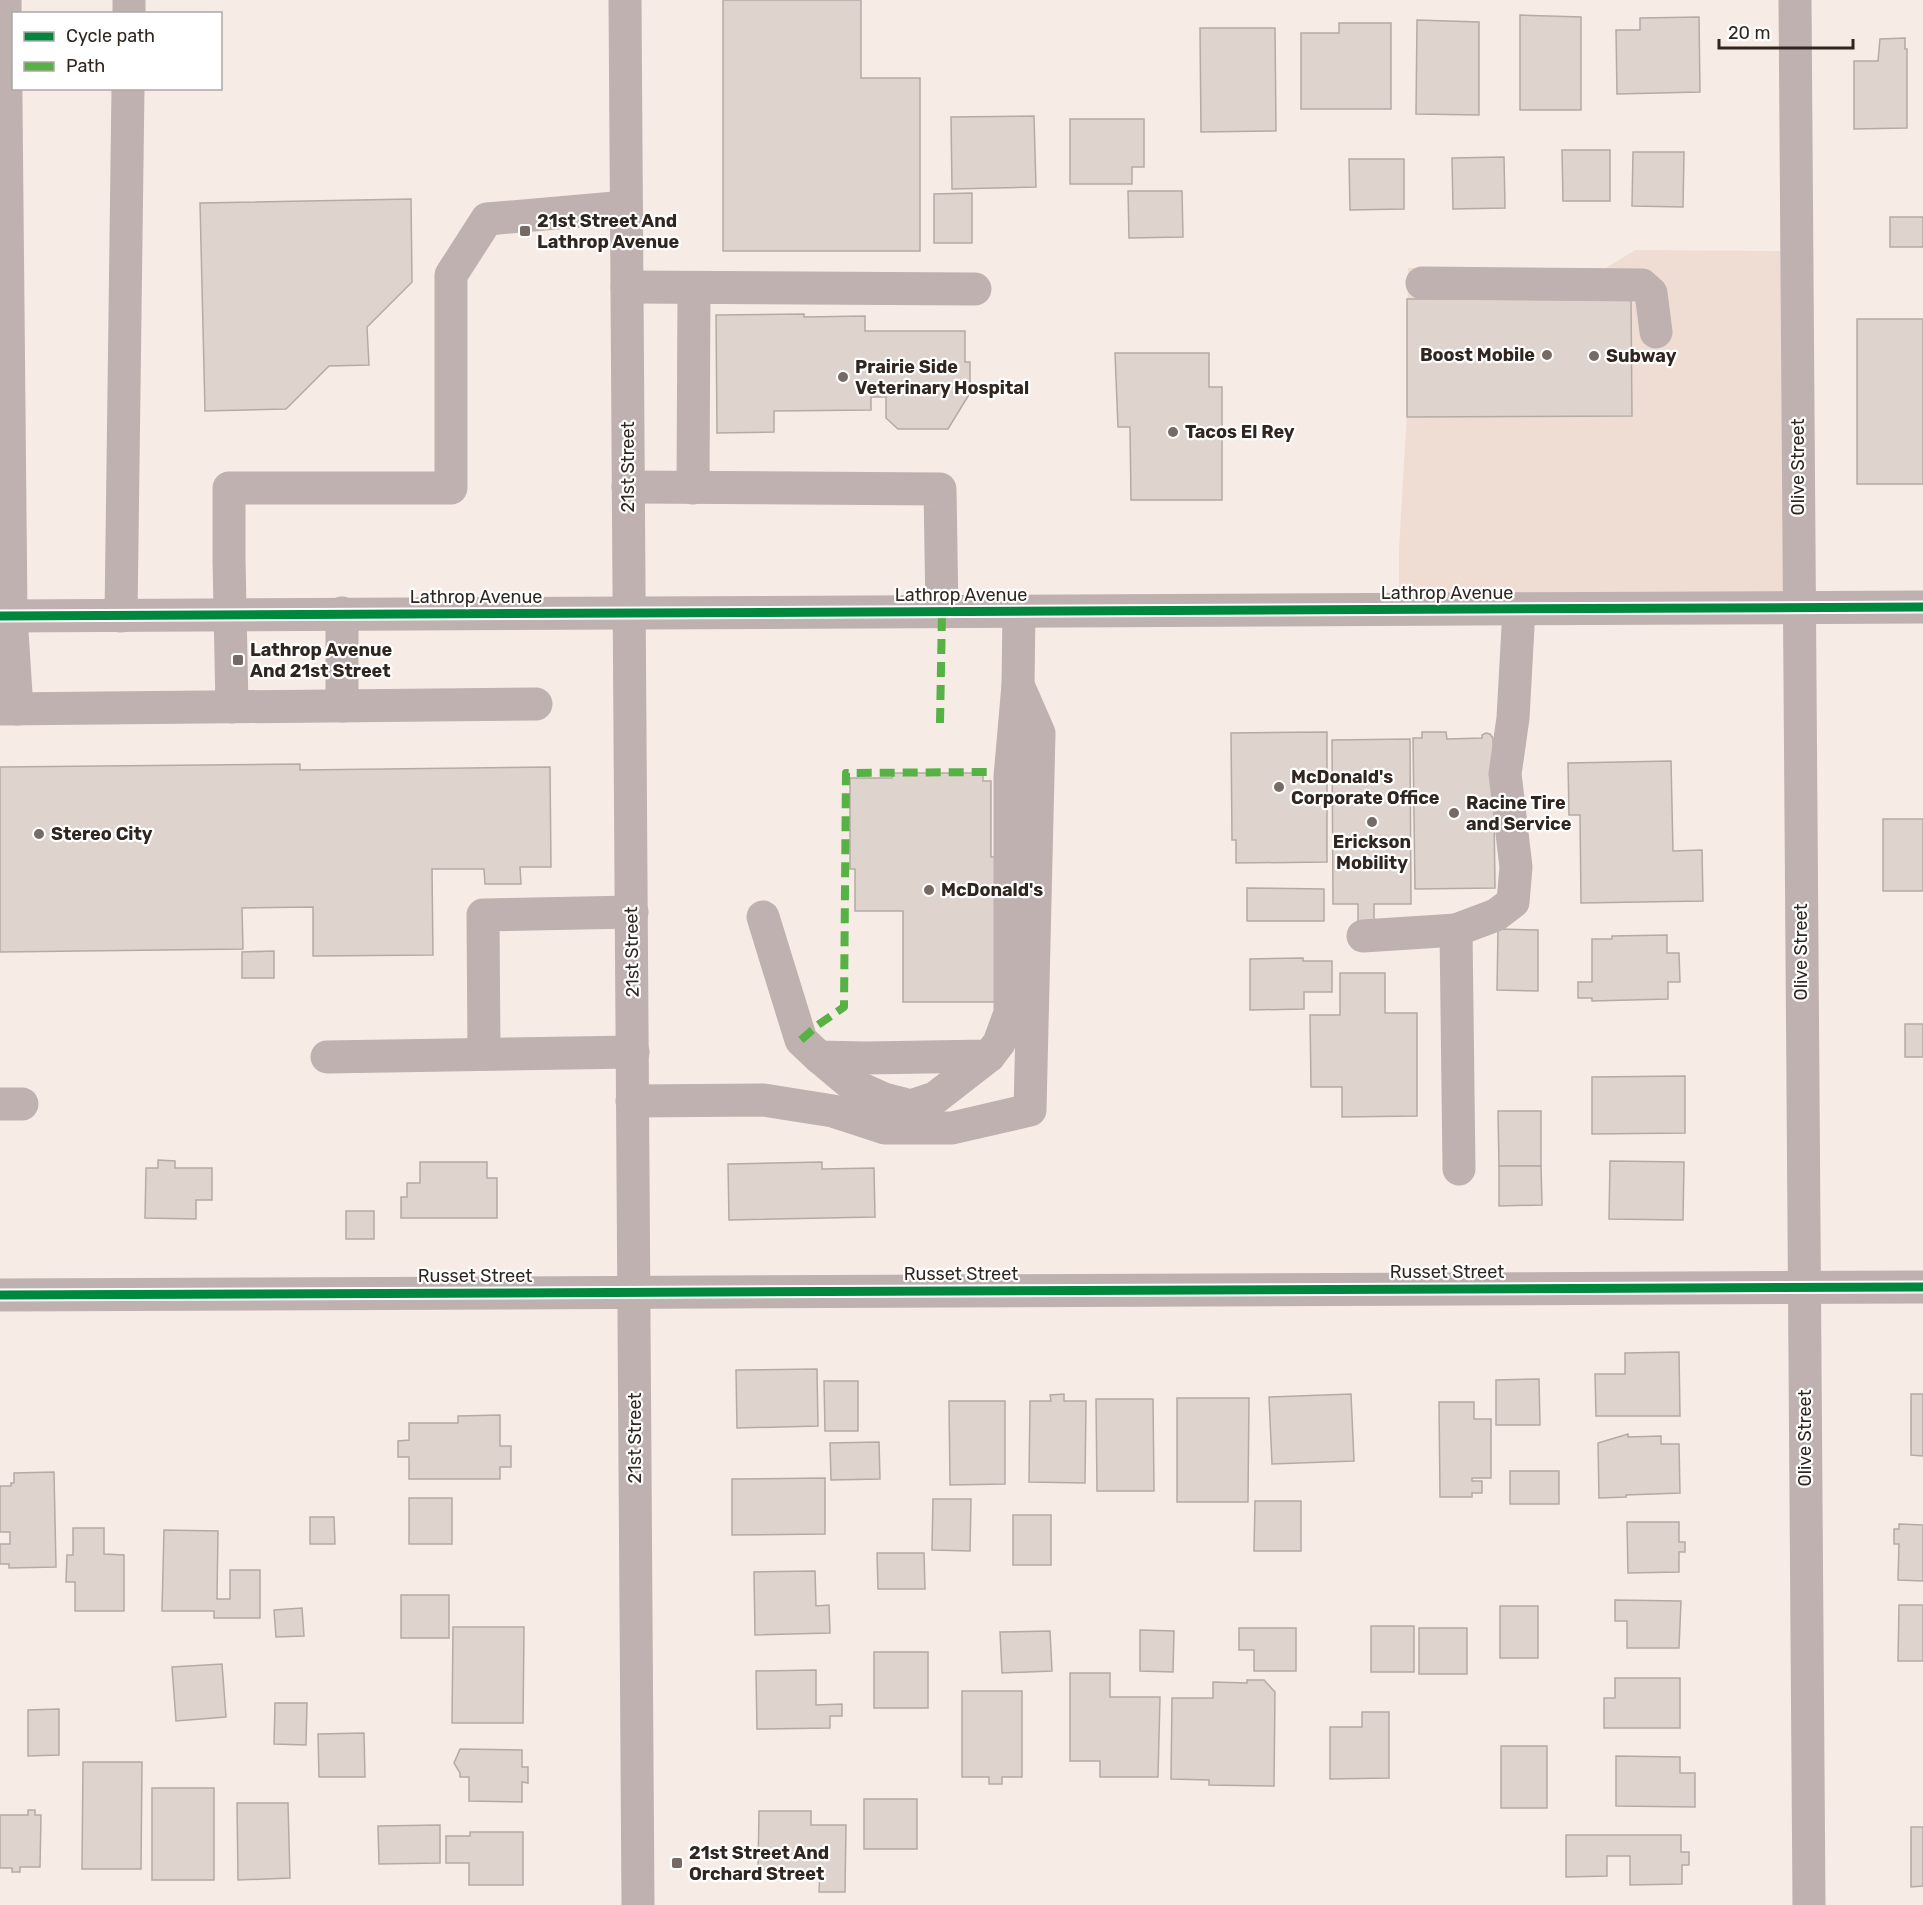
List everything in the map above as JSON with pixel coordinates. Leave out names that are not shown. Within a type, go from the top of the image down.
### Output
[{"type":"street","points":[[5,0],[6,616],[9,709],[536,704]]},
{"type":"street","name":"21st Street","points":[[625,0],[638,1905]]},
{"type":"street","name":"Olive Street","points":[[1795,0],[1809,1905]]},
{"type":"street","points":[[122,616],[128,90]]},
{"type":"street","points":[[232,707],[229,488],[451,488],[451,275],[487,219],[626,207]]},
{"type":"street","points":[[1422,283],[1642,285],[1651,293],[1656,332]]},
{"type":"street","points":[[627,287],[975,289]]},
{"type":"street","points":[[693,488],[694,288]]},
{"type":"street","points":[[628,487],[940,489],[942,612]]},
{"type":"street","name":"Lathrop Avenue","points":[[6,616],[1923,607]]},
{"type":"street","points":[[1363,936],[1456,930],[1496,915],[1513,902],[1516,867],[1505,774],[1513,718],[1519,609]]},
{"type":"street","points":[[763,917],[801,1040],[851,1084],[884,1099],[911,1106],[935,1098],[989,1056],[999,1043],[1010,1012],[1010,777],[1018,685],[1019,611]]},
{"type":"street","points":[[342,613],[342,706]]},
{"type":"street","points":[[632,1101],[764,1100],[833,1111],[885,1128],[952,1128],[1030,1110],[1039,733],[1018,685]]},
{"type":"street","points":[[484,1054],[483,915],[632,912]]},
{"type":"street","points":[[1456,930],[1459,1169]]},
{"type":"street","points":[[327,1057],[633,1052]]},
{"type":"street","points":[[819,1057],[989,1056]]},
{"type":"street","points":[[833,1111],[884,1099]]},
{"type":"street","name":"Russet Street","points":[[0,1295],[1923,1287]]},
{"type":"shaded area","points":[[1635,250],[1797,251],[1800,608],[1399,610],[1399,549],[1407,411],[1408,268],[1606,268]]},
{"type":"building","points":[[723,0],[861,0],[861,78],[920,78],[920,251],[723,251]]},
{"type":"building","points":[[1520,15],[1581,17],[1581,110],[1520,110]]},
{"type":"building","points":[[1699,17],[1700,92],[1617,94],[1616,30],[1640,30],[1640,18]]},
{"type":"building","points":[[1417,20],[1479,22],[1479,115],[1416,114]]},
{"type":"building","points":[[1339,23],[1391,23],[1391,109],[1301,109],[1301,33],[1339,33]]},
{"type":"building","points":[[1200,28],[1275,28],[1276,131],[1201,132]]},
{"type":"building","points":[[1905,38],[1907,128],[1854,129],[1854,61],[1878,61],[1880,39]]},
{"type":"building","points":[[1034,116],[1036,187],[952,189],[951,117]]},
{"type":"building","points":[[1070,119],[1144,119],[1144,167],[1132,167],[1132,184],[1070,184]]},
{"type":"building","points":[[1562,150],[1610,150],[1610,201],[1563,201]]},
{"type":"building","points":[[1633,152],[1684,152],[1683,207],[1632,206]]},
{"type":"building","points":[[1504,157],[1505,208],[1453,209],[1452,158]]},
{"type":"building","points":[[1349,159],[1404,159],[1404,209],[1350,210]]},
{"type":"building","points":[[1128,191],[1182,191],[1183,237],[1129,238]]},
{"type":"building","points":[[972,193],[972,243],[934,243],[934,194]]},
{"type":"building","points":[[411,199],[412,282],[367,327],[369,365],[329,366],[286,409],[205,411],[200,203]]},
{"type":"building","points":[[1890,217],[1923,217],[1923,247],[1890,247]]},
{"type":"building","points":[[1631,298],[1632,416],[1407,417],[1407,299]]},
{"type":"building","name":"Prairie Side Veterinary Hospital","points":[[804,314],[804,317],[865,316],[865,331],[965,331],[965,362],[970,362],[970,393],[948,429],[898,429],[886,418],[886,397],[871,397],[871,410],[774,411],[774,432],[717,433],[716,315]]},
{"type":"building","points":[[1857,319],[1923,319],[1923,484],[1857,484]]},
{"type":"building","points":[[1115,353],[1209,353],[1209,387],[1222,387],[1222,500],[1131,500],[1130,427],[1118,427]]},
{"type":"building","name":"McDonald's Corporate Office","points":[[1327,732],[1327,862],[1236,863],[1236,840],[1232,840],[1231,733]]},
{"type":"building","name":"Racine Tire and Service","points":[[1422,732],[1446,732],[1447,739],[1482,738],[1482,735],[1486,733],[1493,738],[1495,888],[1415,889],[1413,738],[1422,738]]},
{"type":"building","name":"Erickson Mobility","points":[[1410,739],[1411,904],[1374,904],[1374,922],[1358,922],[1358,904],[1333,904],[1332,740]]},
{"type":"building","points":[[1671,761],[1673,851],[1702,850],[1703,901],[1581,903],[1580,815],[1569,815],[1568,763]]},
{"type":"building","points":[[300,764],[300,770],[550,767],[551,867],[520,867],[521,884],[485,884],[484,869],[432,869],[433,955],[313,956],[313,907],[242,908],[243,949],[0,952],[0,767]]},
{"type":"building","name":"McDonald's","points":[[892,773],[983,773],[983,781],[991,781],[991,857],[1002,857],[1002,1002],[903,1002],[903,911],[855,911],[855,869],[850,869],[850,778],[892,778]]},
{"type":"building","points":[[1883,819],[1923,819],[1923,891],[1883,891]]},
{"type":"building","points":[[1247,888],[1324,889],[1324,921],[1247,921]]},
{"type":"building","points":[[1498,929],[1538,930],[1538,991],[1497,990]]},
{"type":"building","points":[[1667,935],[1667,953],[1679,953],[1680,982],[1668,982],[1668,999],[1592,1001],[1592,998],[1578,998],[1578,982],[1592,982],[1592,939],[1612,939],[1612,936]]},
{"type":"building","points":[[274,951],[274,978],[242,978],[242,952]]},
{"type":"building","points":[[1303,958],[1303,961],[1332,961],[1332,992],[1304,992],[1304,1009],[1250,1010],[1250,959]]},
{"type":"building","points":[[1340,973],[1385,973],[1385,1013],[1417,1013],[1417,1116],[1342,1117],[1342,1087],[1311,1087],[1310,1015],[1340,1015]]},
{"type":"building","points":[[1905,1024],[1923,1024],[1923,1057],[1905,1057]]},
{"type":"building","points":[[1685,1076],[1685,1133],[1592,1134],[1592,1077]]},
{"type":"building","points":[[1498,1111],[1541,1111],[1541,1166],[1499,1166]]},
{"type":"building","points":[[158,1160],[175,1161],[175,1168],[212,1168],[212,1200],[196,1200],[196,1219],[145,1218],[146,1168],[158,1168]]},
{"type":"building","points":[[1610,1161],[1684,1162],[1683,1220],[1609,1219]]},
{"type":"building","points":[[420,1162],[487,1162],[487,1178],[497,1178],[497,1218],[401,1218],[401,1197],[407,1197],[407,1183],[420,1183]]},
{"type":"building","points":[[822,1162],[822,1169],[874,1168],[875,1217],[729,1220],[728,1164]]},
{"type":"building","points":[[1499,1166],[1541,1166],[1542,1205],[1499,1206]]},
{"type":"building","points":[[346,1211],[374,1211],[374,1239],[346,1239]]},
{"type":"building","points":[[1679,1352],[1680,1416],[1596,1416],[1595,1374],[1625,1374],[1625,1353]]},
{"type":"building","points":[[817,1369],[818,1426],[737,1428],[736,1370]]},
{"type":"building","points":[[1539,1379],[1540,1425],[1496,1425],[1496,1380]]},
{"type":"building","points":[[824,1381],[858,1381],[858,1431],[825,1431]]},
{"type":"building","points":[[1064,1394],[1064,1401],[1086,1401],[1085,1483],[1029,1482],[1030,1401],[1051,1401],[1050,1395]]},
{"type":"building","points":[[1351,1394],[1354,1461],[1272,1464],[1269,1397]]},
{"type":"building","points":[[1911,1394],[1923,1394],[1923,1456],[1911,1455]]},
{"type":"building","points":[[1177,1398],[1249,1398],[1248,1502],[1177,1502]]},
{"type":"building","points":[[1096,1399],[1153,1399],[1154,1491],[1097,1491]]},
{"type":"building","points":[[949,1401],[1005,1401],[1005,1484],[950,1485]]},
{"type":"building","points":[[1439,1402],[1474,1402],[1474,1419],[1491,1419],[1491,1478],[1472,1478],[1472,1481],[1482,1481],[1482,1493],[1472,1493],[1472,1497],[1440,1497]]},
{"type":"building","points":[[500,1415],[500,1446],[511,1446],[511,1467],[500,1467],[500,1479],[409,1479],[409,1457],[398,1457],[398,1441],[409,1440],[409,1423],[458,1423],[458,1416]]},
{"type":"building","points":[[1628,1434],[1628,1437],[1661,1436],[1661,1444],[1679,1444],[1680,1493],[1599,1498],[1598,1443]]},
{"type":"building","points":[[879,1442],[880,1479],[831,1480],[830,1443]]},
{"type":"building","points":[[1510,1471],[1559,1471],[1559,1504],[1510,1504]]},
{"type":"building","points":[[54,1472],[56,1567],[9,1568],[9,1564],[0,1564],[0,1544],[10,1544],[10,1532],[0,1532],[0,1486],[11,1486],[11,1483],[14,1483],[14,1473]]},
{"type":"building","points":[[825,1478],[825,1534],[732,1535],[732,1479]]},
{"type":"building","points":[[409,1498],[452,1498],[452,1544],[409,1544]]},
{"type":"building","points":[[933,1499],[971,1499],[970,1551],[932,1550]]},
{"type":"building","points":[[1255,1501],[1301,1501],[1301,1551],[1254,1551]]},
{"type":"building","points":[[1013,1515],[1051,1515],[1051,1565],[1013,1565]]},
{"type":"building","points":[[310,1517],[334,1517],[335,1544],[310,1544]]},
{"type":"building","points":[[1627,1522],[1679,1522],[1679,1542],[1685,1542],[1685,1552],[1679,1552],[1679,1572],[1628,1573]]},
{"type":"building","points":[[1899,1524],[1923,1525],[1923,1581],[1898,1580],[1899,1544],[1894,1544],[1894,1529],[1899,1529]]},
{"type":"building","points":[[73,1528],[104,1528],[104,1554],[124,1555],[124,1611],[75,1611],[75,1582],[66,1582],[67,1555],[73,1555]]},
{"type":"building","points":[[164,1530],[218,1531],[217,1599],[230,1599],[230,1570],[260,1570],[260,1618],[214,1618],[214,1611],[162,1611]]},
{"type":"building","points":[[877,1553],[924,1553],[925,1589],[878,1589]]},
{"type":"building","points":[[815,1571],[816,1606],[829,1605],[830,1633],[755,1635],[754,1572]]},
{"type":"building","points":[[401,1595],[449,1595],[449,1638],[401,1638]]},
{"type":"building","points":[[1615,1600],[1681,1601],[1679,1648],[1627,1648],[1627,1621],[1615,1621]]},
{"type":"building","points":[[1899,1605],[1923,1605],[1923,1661],[1898,1661]]},
{"type":"building","points":[[1500,1606],[1538,1606],[1538,1658],[1500,1658]]},
{"type":"building","points":[[302,1608],[304,1636],[276,1637],[274,1610]]},
{"type":"building","points":[[1371,1626],[1414,1626],[1414,1672],[1371,1672]]},
{"type":"building","points":[[453,1627],[524,1627],[523,1723],[452,1723]]},
{"type":"building","points":[[1239,1628],[1296,1628],[1296,1671],[1254,1671],[1254,1650],[1239,1650]]},
{"type":"building","points":[[1419,1628],[1467,1628],[1467,1674],[1419,1674]]},
{"type":"building","points":[[1140,1630],[1174,1631],[1173,1672],[1140,1671]]},
{"type":"building","points":[[1050,1631],[1052,1671],[1002,1673],[1000,1632]]},
{"type":"building","points":[[874,1652],[928,1652],[928,1708],[874,1708]]},
{"type":"building","points":[[222,1664],[226,1717],[176,1721],[172,1667]]},
{"type":"building","points":[[816,1670],[816,1705],[842,1704],[842,1716],[830,1716],[830,1728],[757,1729],[756,1671]]},
{"type":"building","points":[[1070,1673],[1110,1673],[1110,1697],[1160,1697],[1158,1777],[1100,1777],[1100,1761],[1070,1761]]},
{"type":"building","points":[[1615,1678],[1680,1678],[1680,1728],[1604,1728],[1604,1698],[1615,1698]]},
{"type":"building","points":[[1247,1680],[1264,1680],[1275,1692],[1274,1786],[1209,1785],[1209,1780],[1171,1779],[1172,1698],[1213,1698],[1213,1682],[1247,1683]]},
{"type":"building","points":[[962,1691],[1022,1691],[1022,1777],[1002,1777],[1002,1784],[989,1784],[989,1777],[962,1777]]},
{"type":"building","points":[[275,1703],[307,1703],[306,1745],[274,1744]]},
{"type":"building","points":[[59,1709],[59,1755],[28,1756],[28,1710]]},
{"type":"building","points":[[1362,1712],[1389,1712],[1389,1778],[1330,1779],[1330,1727],[1362,1727]]},
{"type":"building","points":[[364,1733],[365,1777],[319,1777],[318,1734]]},
{"type":"building","points":[[1501,1746],[1547,1746],[1547,1808],[1501,1808]]},
{"type":"building","points":[[460,1749],[522,1750],[522,1767],[528,1767],[528,1783],[522,1782],[522,1802],[469,1801],[469,1777],[460,1777],[454,1763]]},
{"type":"building","points":[[1616,1756],[1680,1757],[1680,1773],[1695,1773],[1695,1807],[1616,1806]]},
{"type":"building","points":[[83,1762],[142,1762],[141,1869],[82,1869]]},
{"type":"building","points":[[152,1788],[214,1788],[214,1880],[152,1880]]},
{"type":"building","points":[[864,1799],[917,1799],[917,1849],[864,1849]]},
{"type":"building","points":[[237,1803],[288,1803],[290,1878],[238,1880]]},
{"type":"building","points":[[28,1810],[35,1810],[35,1815],[41,1815],[40,1867],[20,1867],[20,1872],[12,1872],[12,1868],[0,1868],[0,1815],[28,1815]]},
{"type":"building","points":[[759,1811],[811,1811],[811,1825],[846,1825],[845,1892],[819,1892],[820,1870],[758,1870]]},
{"type":"building","points":[[440,1825],[440,1863],[379,1864],[378,1826]]},
{"type":"building","points":[[1911,1827],[1923,1827],[1923,1886],[1911,1887]]},
{"type":"building","points":[[470,1832],[523,1832],[523,1885],[469,1885],[469,1863],[446,1863],[446,1836],[470,1836]]},
{"type":"building","points":[[1566,1835],[1681,1835],[1681,1852],[1689,1852],[1689,1865],[1682,1865],[1682,1884],[1630,1885],[1630,1856],[1607,1856],[1607,1876],[1566,1877]]},
{"type":"marked path","points":[[940,723],[942,612]]},
{"type":"marked path","points":[[801,1040],[844,1007],[846,773],[988,772]]},
{"type":"cycle path","points":[[0,616],[1923,607]]},
{"type":"cycle path","points":[[0,1295],[1923,1287]]},
{"type":"place","name":"21st Street And Lathrop Avenue","points":[[525,231]]},
{"type":"place","name":"Boost Mobile","points":[[1547,355]]},
{"type":"place","name":"Subway","points":[[1594,356]]},
{"type":"place","name":"Prairie Side Veterinary Hospital","points":[[843,377]]},
{"type":"place","name":"Tacos El Rey","points":[[1173,432]]},
{"type":"place","name":"Lathrop Avenue And 21st Street","points":[[238,660]]},
{"type":"place","name":"McDonald's Corporate Office","points":[[1279,787]]},
{"type":"place","name":"Racine Tire and Service","points":[[1454,813]]},
{"type":"place","name":"Erickson Mobility","points":[[1372,822]]},
{"type":"place","name":"Stereo City","points":[[39,834]]},
{"type":"place","name":"McDonald's","points":[[929,890]]},
{"type":"place","name":"21st Street And Orchard Street","points":[[677,1863]]}]
